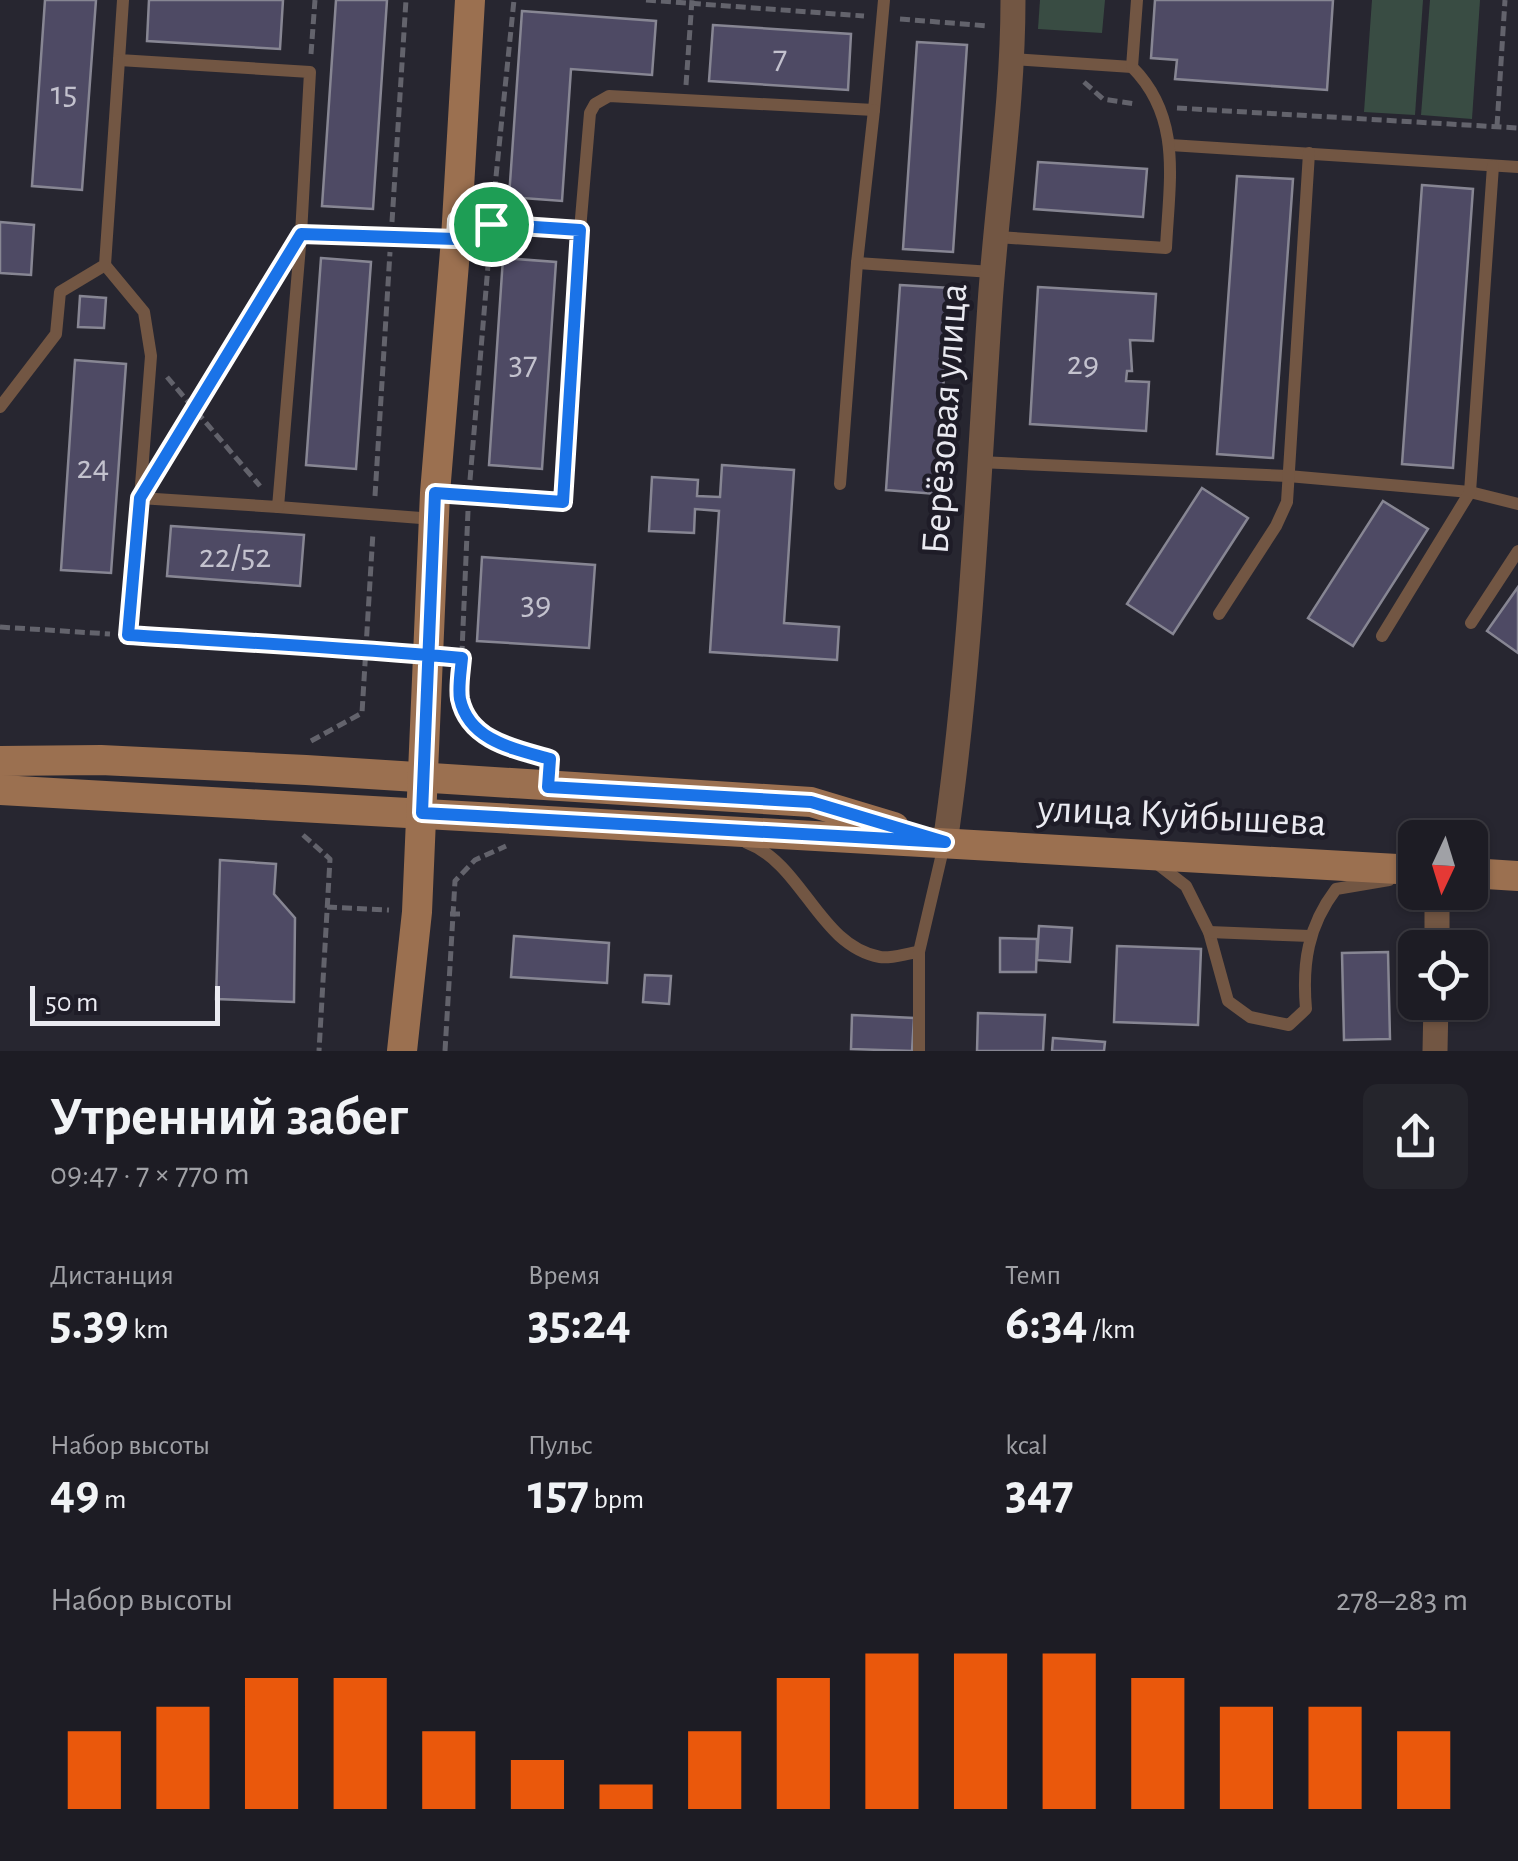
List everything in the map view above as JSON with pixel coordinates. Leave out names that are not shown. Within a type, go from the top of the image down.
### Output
[{"type":"main road","points":[[402,1051],[416,912],[434,506],[457,230],[470,0]]},
{"type":"main road","points":[[0,762],[101,760],[811,802],[945,842]]},
{"type":"main road","points":[[0,790],[945,842]]},
{"type":"main road","name":"улица Куйбышева","points":[[945,842],[1398,872]]},
{"type":"main road","points":[[1488,875],[1518,876]]},
{"type":"street","name":"Берёзовая улица","points":[[945,842],[966,666],[992,272],[1012,59],[1013,0]]},
{"type":"street","points":[[1435,1051],[1436,1020]]},
{"type":"lane","points":[[122,0],[105,264],[144,312],[151,356],[128,635]]},
{"type":"lane","points":[[840,484],[857,263],[884,0]]},
{"type":"lane","points":[[1132,67],[1137,0]]},
{"type":"lane","points":[[997,237],[1166,248],[1170,145],[1161,108],[1148,84],[1132,67],[1012,59]]},
{"type":"lane","points":[[119,60],[310,72],[278,507]]},
{"type":"lane","points":[[140,498],[278,507],[434,506],[468,496],[563,502],[580,230],[590,113],[595,104],[609,96],[874,110]]},
{"type":"lane","points":[[1170,145],[1518,168]]},
{"type":"lane","points":[[1219,614],[1276,526],[1287,502],[1309,153]]},
{"type":"lane","points":[[1382,636],[1470,492],[1493,166]]},
{"type":"lane","points":[[301,234],[457,230],[491,224],[580,230]]},
{"type":"lane","points":[[857,263],[992,272]]},
{"type":"lane","points":[[0,407],[56,334],[60,292],[105,264]]},
{"type":"lane","points":[[980,462],[1288,476],[1470,492],[1518,504]]},
{"type":"lane","points":[[1471,623],[1518,551]]},
{"type":"lane","points":[[708,828],[762,848],[848,944],[882,958],[918,952]]},
{"type":"lane","points":[[919,1051],[918,952],[940,875],[945,842]]},
{"type":"lane","points":[[1146,854],[1186,886],[1209,932],[1228,1002],[1250,1017],[1289,1025],[1306,1009],[1310,936],[1320,910],[1336,888],[1398,876]]},
{"type":"lane","points":[[1209,932],[1310,936]]},
{"type":"path","points":[[310,72],[314,0]]},
{"type":"path","points":[[514,0],[468,496],[460,698],[472,724],[494,742],[550,759],[548,787]]},
{"type":"path","points":[[646,0],[1013,28]]},
{"type":"path","points":[[1497,126],[1506,0]]},
{"type":"path","points":[[685,98],[692,2]]},
{"type":"path","points":[[1064,62],[1103,99],[1161,108],[1518,128]]},
{"type":"path","points":[[140,498],[301,234]]},
{"type":"path","points":[[151,356],[193,412],[278,507]]},
{"type":"path","points":[[0,627],[426,654]]},
{"type":"path","points":[[445,1051],[455,881],[475,860],[502,847],[531,840],[545,819]]},
{"type":"green space","points":[[1040,0],[1105,0],[1102,33],[1038,29]]},
{"type":"green space","points":[[1372,0],[1423,0],[1415,115],[1364,112]]},
{"type":"green space","points":[[1430,0],[1480,0],[1472,119],[1421,115]]},
{"type":"building","points":[[45,0],[96,0],[82,190],[32,186]]},
{"type":"building","points":[[149,0],[283,0],[280,49],[147,41]]},
{"type":"building","points":[[336,0],[387,0],[373,209],[322,206]]},
{"type":"building","points":[[1155,0],[1333,0],[1327,90],[1175,79],[1177,60],[1151,58]]},
{"type":"building","points":[[522,11],[656,21],[652,75],[571,69],[562,201],[509,197]]},
{"type":"building","points":[[713,25],[851,34],[848,90],[709,81]]},
{"type":"building","points":[[917,42],[967,45],[953,252],[903,249]]},
{"type":"building","points":[[1038,162],[1147,169],[1143,217],[1034,209]]},
{"type":"building","points":[[1237,176],[1293,179],[1273,458],[1217,454]]},
{"type":"building","points":[[1422,185],[1473,189],[1453,468],[1402,464]]},
{"type":"building","points":[[0,222],[34,225],[31,275],[0,273]]},
{"type":"building","points":[[321,258],[371,262],[356,469],[306,465]]},
{"type":"building","points":[[503,258],[556,262],[542,469],[489,465]]},
{"type":"building","points":[[900,285],[950,288],[936,494],[886,490]]},
{"type":"building","points":[[1038,287],[1156,294],[1153,341],[1130,340],[1132,371],[1127,371],[1126,381],[1149,382],[1146,431],[1030,424]]},
{"type":"building","points":[[80,296],[106,298],[104,328],[78,327]]},
{"type":"building","points":[[75,360],[126,364],[111,573],[61,570]]},
{"type":"building","points":[[722,465],[794,470],[784,623],[839,627],[837,660],[710,652],[719,511],[695,509],[694,533],[649,531],[652,477],[698,480],[697,496],[720,497]]},
{"type":"building","points":[[1202,488],[1248,518],[1173,634],[1127,604]]},
{"type":"building","points":[[1383,501],[1428,529],[1353,646],[1308,618]]},
{"type":"building","points":[[171,526],[304,535],[300,586],[167,576]]},
{"type":"building","points":[[482,557],[595,565],[589,648],[477,641]]},
{"type":"building","points":[[1518,587],[1518,653],[1487,631]]},
{"type":"building","points":[[220,860],[276,864],[274,894],[295,918],[294,1002],[216,999]]},
{"type":"building","points":[[1039,926],[1072,928],[1070,962],[1037,960]]},
{"type":"building","points":[[514,936],[609,943],[607,983],[511,977]]},
{"type":"building","points":[[1000,938],[1037,939],[1036,972],[1000,972]]},
{"type":"building","points":[[1117,946],[1201,949],[1198,1025],[1114,1022]]},
{"type":"building","points":[[1388,952],[1390,1039],[1344,1040],[1342,953]]},
{"type":"building","points":[[645,975],[671,976],[669,1004],[643,1002]]},
{"type":"building","points":[[978,1013],[1045,1015],[1043,1051],[977,1051]]},
{"type":"building","points":[[852,1015],[914,1018],[912,1051],[851,1049]]},
{"type":"building","points":[[1053,1038],[1105,1042],[1104,1051],[1052,1051]]},
{"type":"route","points":[[491,224],[457,220],[456,239],[301,234],[140,498],[128,635],[426,654],[462,658],[460,698],[472,724],[494,742],[550,759],[548,787],[811,802],[945,842],[422,813],[426,654],[435,493],[563,502],[580,230],[491,224]]}]
